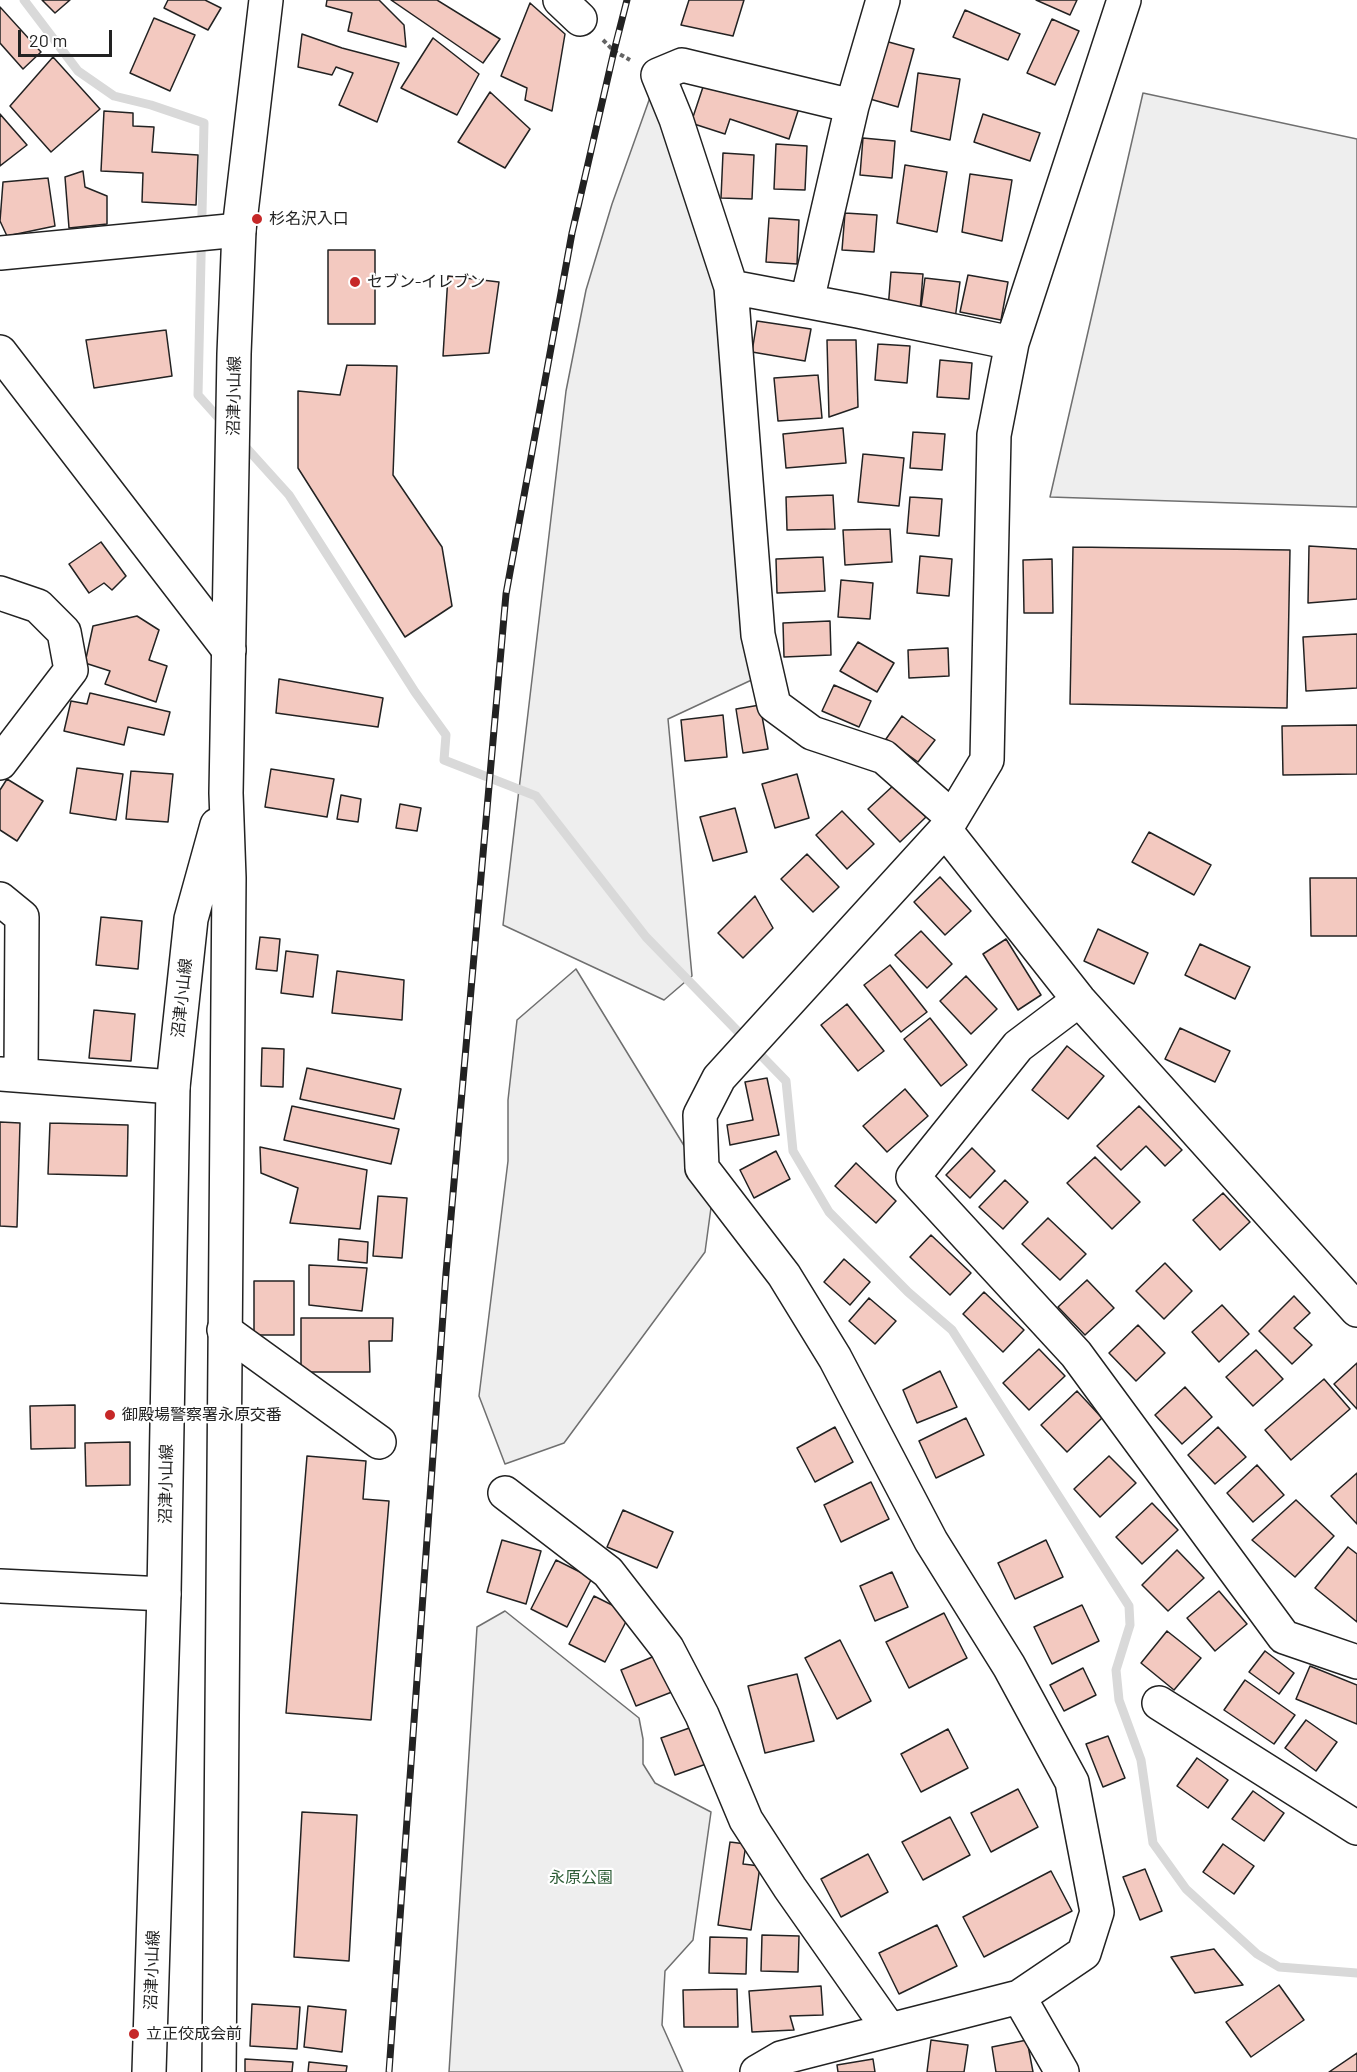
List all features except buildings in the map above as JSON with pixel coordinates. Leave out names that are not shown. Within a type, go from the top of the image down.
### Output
[{"type":"street","points":[[807,301],[852,106],[883,0]]},
{"type":"street","points":[[756,2072],[781,2058],[1019,1997],[1083,1953],[1097,1912],[1072,1782],[1009,1666],[931,1541],[835,1358],[784,1275],[702,1168],[700,1115],[719,1078],[949,824],[987,760],[994,435],[1012,343],[1124,0]]},
{"type":"street","name":"沼津小山線","points":[[219,2072],[229,890],[226,793],[234,366],[239,230],[264,1]]},
{"type":"street","points":[[852,106],[682,64],[658,75],[676,119],[731,287],[759,635],[774,705],[812,733],[884,757],[949,824],[1079,1000],[1357,1310]]},
{"type":"street","points":[[0,253],[239,230]]},
{"type":"street","points":[[731,287],[1012,343]]},
{"type":"street","points":[[0,352],[229,650]]},
{"type":"street","points":[[0,593],[38,606],[64,632],[71,670],[0,763]]},
{"type":"street","name":"沼津小山線","points":[[149,2072],[164,1594],[173,1087],[191,919],[226,793]]},
{"type":"street","points":[[0,899],[22,917],[10,1074],[173,1087]]},
{"type":"street","points":[[1079,1000],[1018,1046],[913,1177],[1076,1354],[1284,1637],[1357,1662]]},
{"type":"street","points":[[224,1330],[379,1442]]},
{"type":"street","points":[[505,1493],[608,1572],[667,1648],[702,1715],[746,1820],[790,1888],[889,2030]]},
{"type":"street","points":[[0,1586],[164,1594]]},
{"type":"street","points":[[1159,1703],[1357,1828]]},
{"type":"street","points":[[1019,1997],[1062,2072]]},
{"type":"path","points":[[570,9],[614,51],[658,75]]},
{"type":"green space","points":[[658,75],[719,277],[758,677],[668,719],[692,976],[664,1000],[503,925],[566,391],[586,290],[612,204]]},
{"type":"green space","points":[[1143,93],[1357,139],[1357,507],[1050,497]]},
{"type":"green space","points":[[576,969],[713,1193],[705,1252],[564,1443],[505,1464],[479,1396],[508,1161],[508,1100],[517,1020]]},
{"type":"green space","name":"永原公園","points":[[505,1611],[639,1718],[643,1739],[643,1764],[655,1783],[711,1812],[693,1940],[665,1971],[662,2025],[683,2072],[449,2072],[477,1627]]},
{"type":"waterway","points":[[24,0],[78,71],[114,96],[151,105],[204,123],[198,395],[224,424]]},
{"type":"waterway","points":[[242,443],[289,495],[415,692],[446,735],[444,760],[536,796],[646,937],[786,1081],[793,1151],[829,1212],[908,1292],[952,1330],[1129,1606],[1130,1625],[1116,1670],[1119,1700],[1141,1760],[1153,1843],[1186,1889],[1257,1954],[1279,1967],[1357,1973]]},
{"type":"railway","points":[[389,2072],[446,1273],[506,594],[572,233],[627,0]]},
{"type":"place","name":"杉名沢入口","points":[[257,219]]},
{"type":"place","name":"セブン-イレブン","points":[[355,282]]},
{"type":"place","name":"御殿場警察署永原交番","points":[[110,1415]]},
{"type":"place","name":"立正佼成会前","points":[[134,2034]]}]
